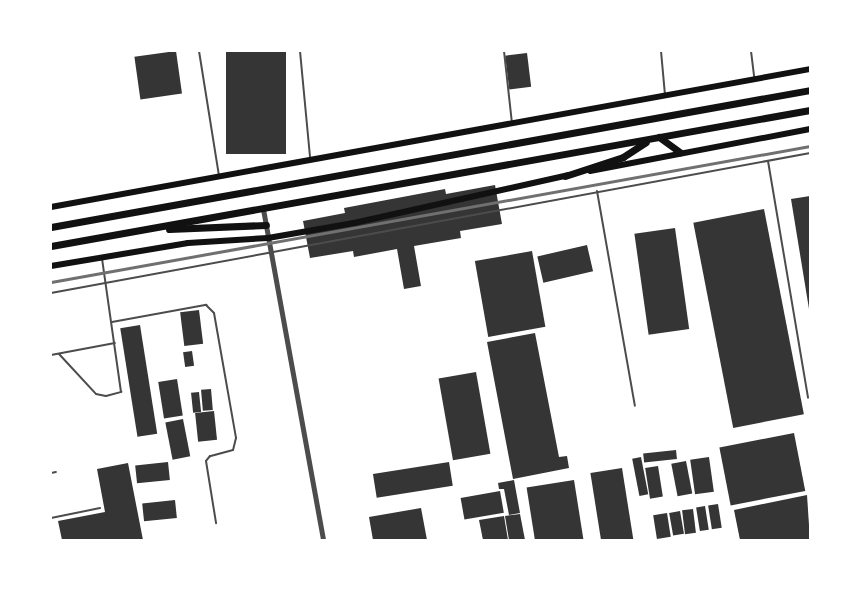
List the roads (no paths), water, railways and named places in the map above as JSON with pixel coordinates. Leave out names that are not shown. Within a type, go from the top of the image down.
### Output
[{"type":"highway","points":[[51,227],[810,90]]},
{"type":"highway","points":[[51,246],[810,110]]},
{"type":"highway","points":[[655,138],[681,152]]},
{"type":"highway","points":[[565,176],[623,157],[655,138]]},
{"type":"highway","points":[[145,230],[266,225]]},
{"type":"main road","points":[[51,207],[754,77],[810,69]]},
{"type":"main road","points":[[51,266],[188,243],[268,238],[354,223],[681,152],[810,129]]},
{"type":"street","points":[[263,208],[323,540]]},
{"type":"lane","points":[[199,51],[219,177]]},
{"type":"lane","points":[[300,51],[311,160]]},
{"type":"lane","points":[[504,51],[512,123]]},
{"type":"lane","points":[[661,51],[665,95]]},
{"type":"lane","points":[[751,51],[754,77]]},
{"type":"lane","points":[[51,292],[810,153]]},
{"type":"lane","points":[[768,161],[808,398]]},
{"type":"lane","points":[[597,191],[635,406]]},
{"type":"lane","points":[[59,354],[93,392],[106,396],[122,390],[102,257]]},
{"type":"lane","points":[[112,322],[206,305],[214,313],[236,438],[233,450],[210,456],[206,462],[216,523]]},
{"type":"lane","points":[[51,355],[115,343]]},
{"type":"lane","points":[[51,473],[56,472]]},
{"type":"lane","points":[[51,518],[100,508]]},
{"type":"railway","points":[[51,282],[810,146]]}]
